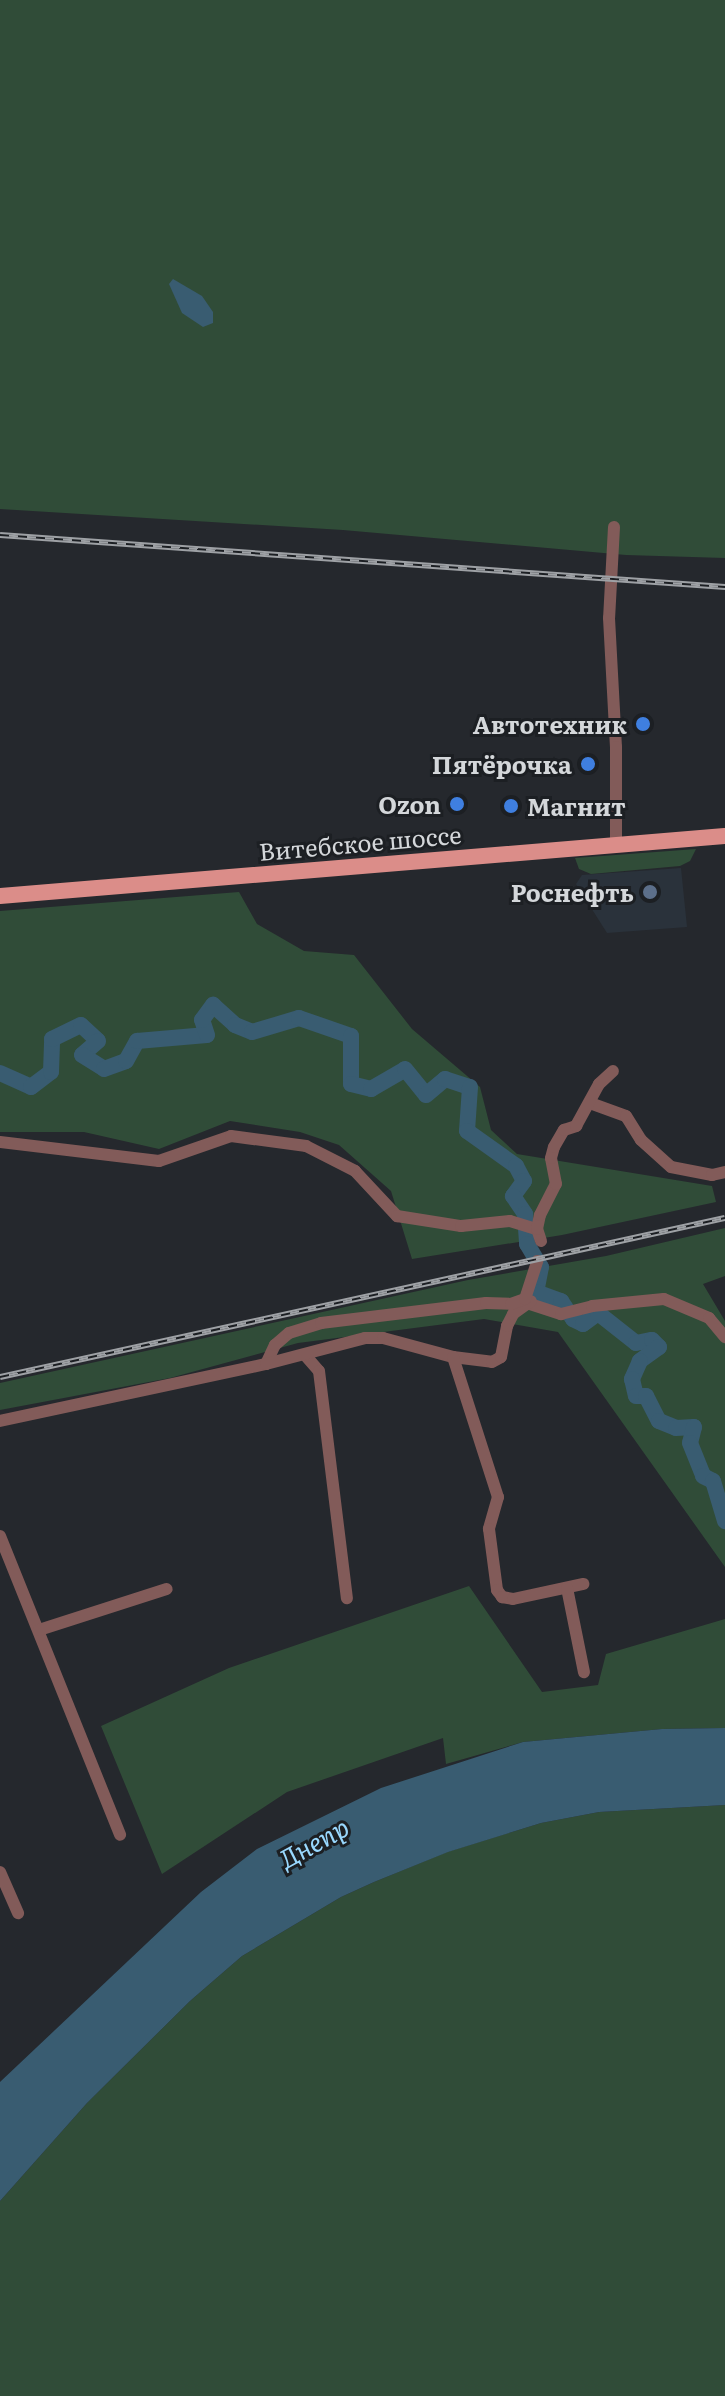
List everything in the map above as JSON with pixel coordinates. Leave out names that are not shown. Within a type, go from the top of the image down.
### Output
[{"type":"main road","name":"Витебское шоссе","points":[[0,896],[725,836]]},
{"type":"street","points":[[614,527],[609,618],[616,747],[616,846]]},
{"type":"street","points":[[0,1142],[159,1161],[231,1136],[306,1146],[355,1171],[397,1216],[461,1226],[510,1221],[539,1235],[540,1215],[556,1184],[551,1158],[554,1147],[564,1130],[576,1126],[599,1084],[613,1071]]},
{"type":"street","points":[[590,1103],[626,1116],[641,1140],[671,1167],[712,1175],[725,1172]]},
{"type":"street","points":[[266,1364],[275,1345],[289,1333],[321,1323],[486,1303],[511,1304],[525,1299],[537,1261]]},
{"type":"street","points":[[530,1284],[530,1304]]},
{"type":"street","points":[[0,1421],[266,1364],[365,1338],[383,1338],[453,1357],[492,1362],[501,1357],[503,1337],[513,1314],[530,1304],[561,1314],[592,1306],[664,1299],[709,1318],[725,1337]]},
{"type":"street","points":[[305,1355],[319,1371],[347,1598]]},
{"type":"street","points":[[453,1357],[498,1497],[489,1529],[497,1590],[502,1597],[513,1599],[583,1584]]},
{"type":"street","points":[[0,1536],[120,1835]]},
{"type":"street","points":[[567,1588],[584,1672]]},
{"type":"street","points":[[39,1630],[167,1589]]},
{"type":"street","points":[[0,1872],[18,1913]]},
{"type":"shaded area","points":[[681,868],[687,927],[607,933],[576,884],[582,875]]},
{"type":"green space","points":[[0,0],[725,0],[725,558],[626,555],[343,530],[0,509]]},
{"type":"green space","points":[[696,849],[690,861],[680,866],[591,874],[579,869],[575,858]]},
{"type":"green space","points":[[239,892],[257,924],[304,951],[354,955],[412,1029],[480,1087],[491,1130],[517,1154],[712,1186],[716,1202],[562,1235],[412,1259],[391,1191],[339,1145],[300,1132],[230,1121],[159,1149],[84,1132],[0,1132],[0,911]]},
{"type":"green space","points":[[725,1228],[725,1276],[703,1284],[725,1321],[725,1567],[558,1332],[484,1319],[298,1343],[170,1378],[0,1410],[0,1383],[468,1280],[606,1256]]},
{"type":"green space","points":[[469,1586],[542,1692],[598,1685],[606,1654],[725,1619],[725,1728],[662,1729],[523,1742],[446,1764],[443,1738],[287,1792],[162,1874],[101,1726],[229,1668]]},
{"type":"green space","points":[[725,1805],[725,2396],[0,2396],[0,2201],[87,2103],[190,2001],[242,1956],[341,1897],[447,1852],[541,1823],[599,1812]]},
{"type":"water","points":[[173,279],[202,296],[213,312],[213,323],[203,327],[182,313],[169,284]]},
{"type":"water","name":"Днепр","points":[[725,1728],[725,1805],[599,1812],[541,1823],[448,1852],[341,1897],[242,1956],[190,2001],[87,2103],[0,2201],[0,2082],[201,1892],[257,1849],[381,1788],[523,1742],[662,1729]]},
{"type":"waterway","points":[[0,1073],[31,1087],[51,1072],[52,1039],[81,1025],[98,1041],[82,1055],[104,1069],[126,1061],[137,1041],[207,1035],[202,1020],[213,1005],[235,1025],[252,1032],[299,1018],[351,1036],[351,1084],[371,1089],[405,1069],[426,1095],[445,1079],[470,1087],[467,1131],[516,1166],[524,1181],[513,1196],[525,1214],[527,1244],[541,1267],[536,1292],[561,1301],[573,1319],[583,1324],[598,1313],[636,1343],[652,1340],[659,1347],[640,1361],[632,1379],[636,1396],[646,1396],[659,1421],[676,1428],[694,1427],[690,1443],[703,1476],[713,1481],[725,1521]]},
{"type":"railway","points":[[0,535],[725,587]]},
{"type":"railway","points":[[0,1377],[725,1218]]},
{"type":"place","name":"Автотехник","points":[[643,724]]},
{"type":"place","name":"Пятёрочка","points":[[588,764]]},
{"type":"place","name":"Ozon","points":[[457,804]]},
{"type":"place","name":"Магнит","points":[[511,806]]},
{"type":"place","name":"Роснефть","points":[[650,892]]}]
